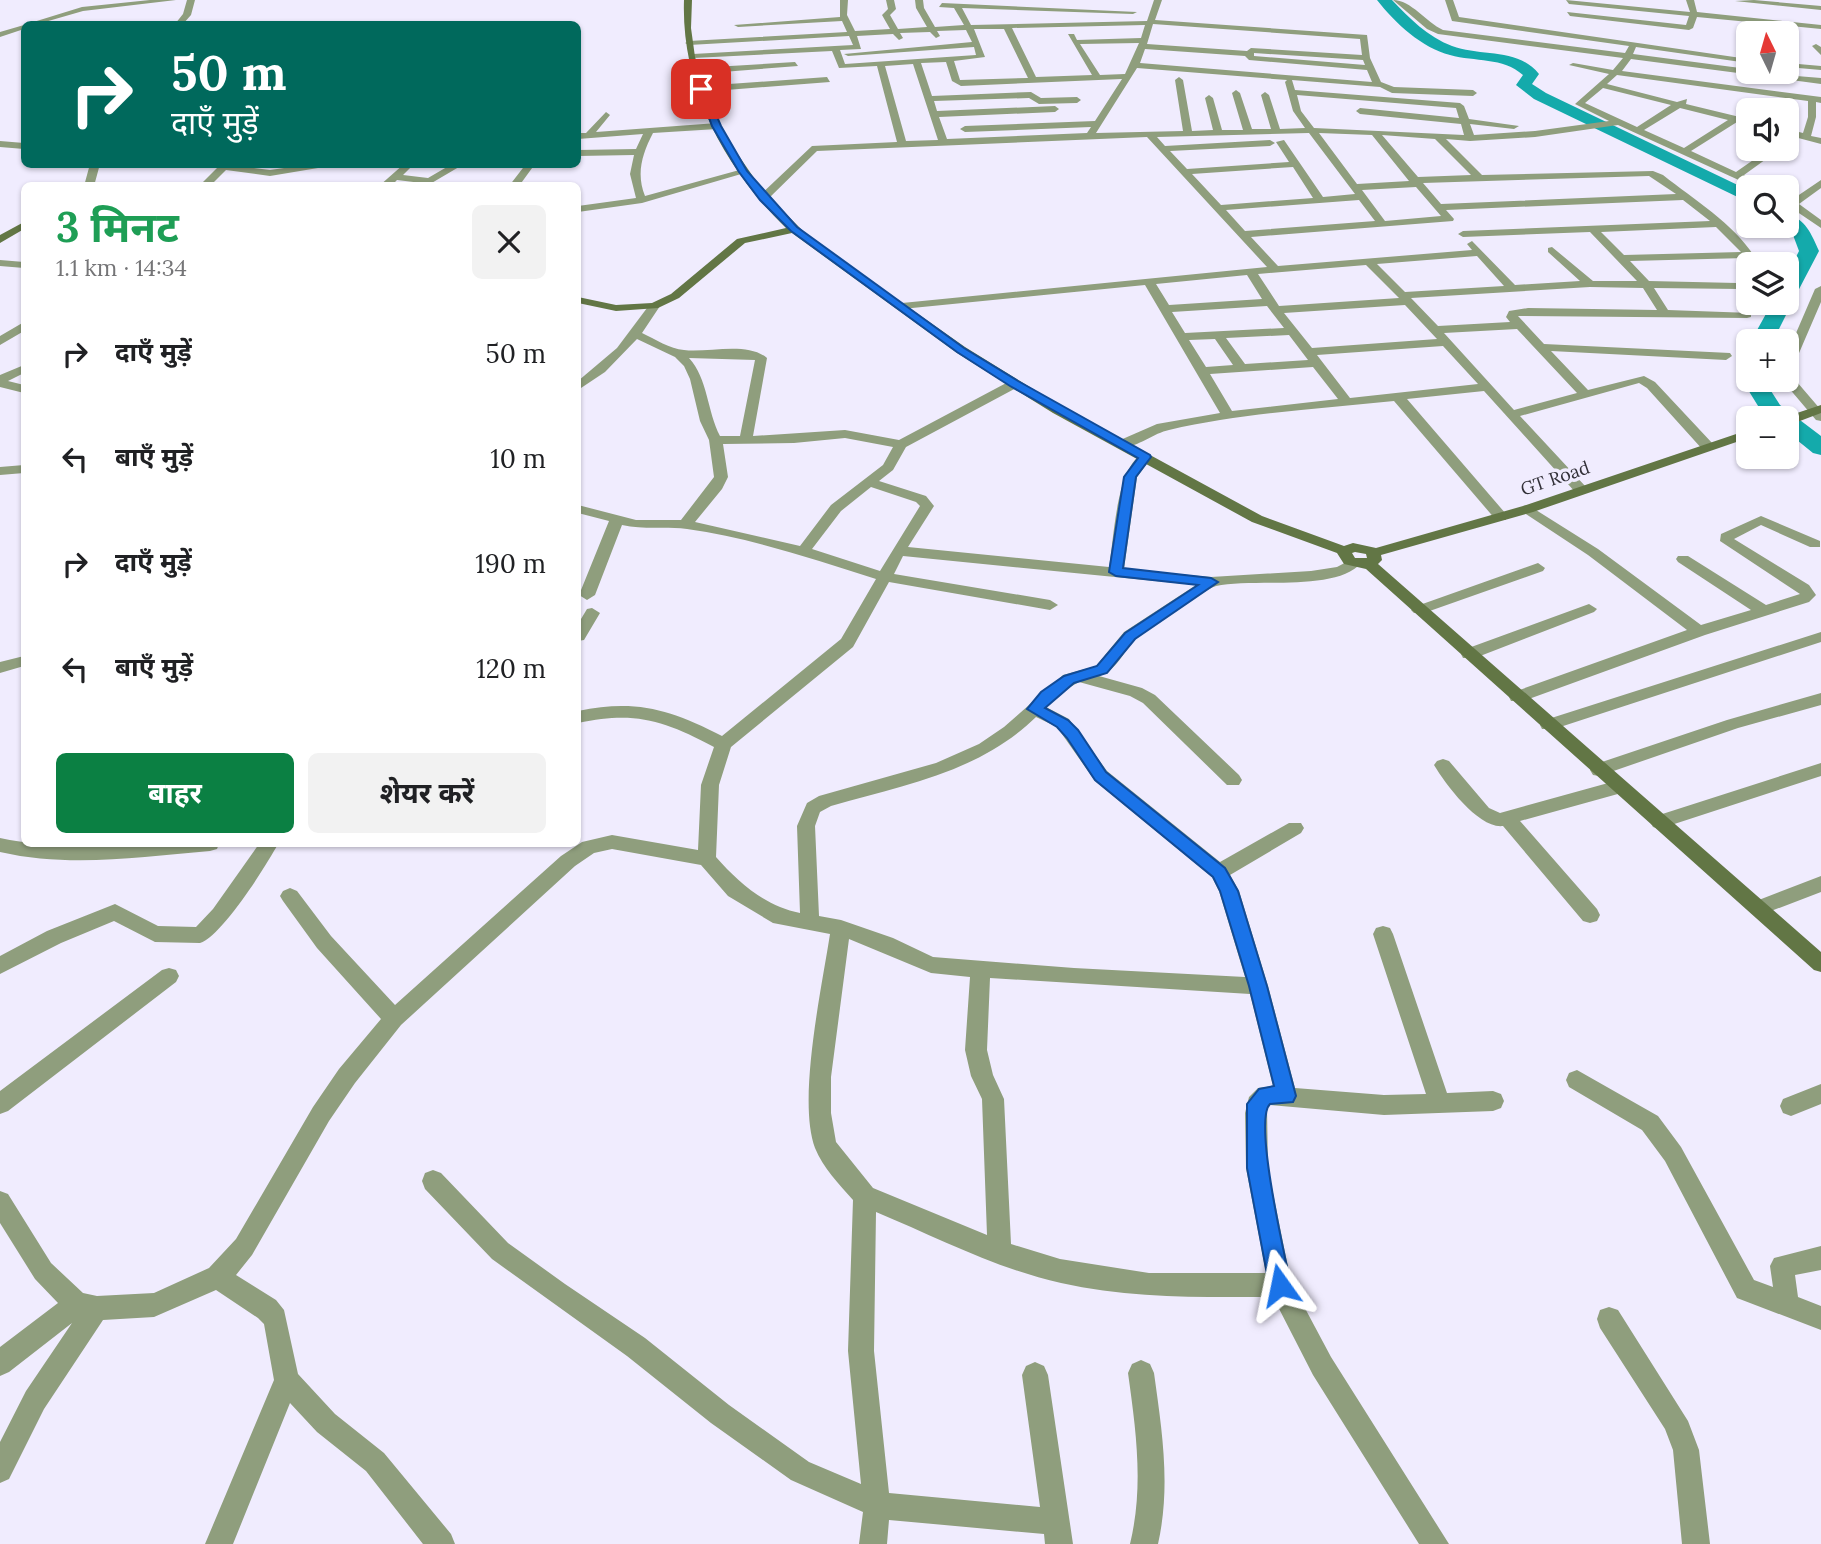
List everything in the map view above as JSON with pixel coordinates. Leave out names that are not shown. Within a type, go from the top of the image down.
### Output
[{"type":"street","points":[[41,21],[76,10],[172,0]]},
{"type":"street","points":[[182,21],[187,15],[191,0]]},
{"type":"street","points":[[688,0],[691,49],[696,71],[717,126],[743,172],[763,198],[794,229],[961,350],[1014,384],[1258,519],[1360,558],[1821,964]]},
{"type":"street","points":[[836,51],[859,46],[845,19],[844,0]]},
{"type":"street","points":[[890,0],[892,9],[886,15],[901,41]]},
{"type":"street","points":[[919,0],[938,39]]},
{"type":"street","points":[[1028,0],[1363,36],[1366,58],[1377,84]]},
{"type":"street","points":[[1397,0],[1435,30],[1536,49],[1582,51],[1736,71]]},
{"type":"street","points":[[1448,0],[1456,19],[1482,44]]},
{"type":"street","points":[[1690,0],[1694,15],[1691,25]]},
{"type":"street","points":[[1746,20],[1739,0],[1793,3],[1821,8]]},
{"type":"street","points":[[1569,2],[1641,5],[1694,15],[1821,27]]},
{"type":"street","points":[[1793,3],[1801,25]]},
{"type":"street","points":[[942,5],[1154,12]]},
{"type":"street","points":[[836,51],[843,66],[981,57],[957,6]]},
{"type":"street","points":[[691,49],[763,39],[1064,24],[1154,12]]},
{"type":"street","points":[[1090,136],[1135,65],[1154,12]]},
{"type":"street","points":[[1567,13],[1685,28],[1691,25],[1703,26]]},
{"type":"street","points":[[738,25],[845,19]]},
{"type":"street","points":[[1456,19],[1736,59]]},
{"type":"street","points":[[10,22],[21,25]]},
{"type":"street","points":[[757,24],[763,39]]},
{"type":"street","points":[[1064,24],[1097,77]]},
{"type":"street","points":[[1007,26],[1033,80]]},
{"type":"street","points":[[0,35],[21,27]]},
{"type":"street","points":[[1075,42],[1143,43],[1250,54]]},
{"type":"street","points":[[691,49],[836,51],[976,44]]},
{"type":"street","points":[[1633,45],[1629,58],[1579,104],[1736,175]]},
{"type":"street","points":[[1250,54],[1252,50],[1366,58]]},
{"type":"street","points":[[790,51],[801,82]]},
{"type":"street","points":[[1582,51],[1570,68],[1690,84],[1736,106]]},
{"type":"street","points":[[1250,54],[1251,59],[1371,68]]},
{"type":"street","points":[[949,60],[957,82],[1128,76]]},
{"type":"street","points":[[916,62],[927,99],[936,114],[943,142]]},
{"type":"street","points":[[696,71],[795,64]]},
{"type":"street","points":[[880,64],[902,144]]},
{"type":"street","points":[[1135,65],[1377,84],[1392,90],[1472,93]]},
{"type":"street","points":[[1799,66],[1821,68]]},
{"type":"street","points":[[1288,77],[1297,111],[1382,223]]},
{"type":"street","points":[[1799,79],[1821,81]]},
{"type":"street","points":[[701,89],[827,80]]},
{"type":"street","points":[[1179,80],[1188,132]]},
{"type":"street","points":[[1637,131],[1689,96],[1690,84]]},
{"type":"street","points":[[1601,85],[1678,104],[1736,110]]},
{"type":"street","points":[[1291,92],[1462,107],[1463,121],[1470,138]]},
{"type":"street","points":[[1236,93],[1248,132]]},
{"type":"street","points":[[1626,102],[1636,94]]},
{"type":"street","points":[[927,99],[1031,95],[1039,100],[1077,100]]},
{"type":"street","points":[[1265,96],[1276,132]]},
{"type":"street","points":[[1209,98],[1218,132]]},
{"type":"street","points":[[1799,103],[1817,100],[1806,137]]},
{"type":"street","points":[[1362,131],[1360,107],[1514,126]]},
{"type":"street","points":[[936,114],[1065,109],[1070,111],[1080,125]]},
{"type":"street","points":[[1612,121],[1617,110]]},
{"type":"street","points":[[583,136],[606,115]]},
{"type":"street","points":[[1684,152],[1736,118]]},
{"type":"street","points":[[763,198],[815,148],[1188,132],[1362,131],[1470,138],[1535,134],[1612,121]]},
{"type":"street","points":[[940,130],[1099,124]]},
{"type":"street","points":[[583,136],[717,126]]},
{"type":"street","points":[[642,200],[634,186],[638,152],[649,132]]},
{"type":"street","points":[[1376,133],[1415,182],[1512,288]]},
{"type":"street","points":[[1149,134],[1275,269]]},
{"type":"street","points":[[1799,136],[1821,141]]},
{"type":"street","points":[[1438,138],[1478,177]]},
{"type":"street","points":[[1164,149],[1319,141]]},
{"type":"street","points":[[1281,142],[1320,200]]},
{"type":"street","points":[[0,144],[21,146]]},
{"type":"street","points":[[581,153],[638,152]]},
{"type":"street","points":[[1739,175],[1759,161]]},
{"type":"street","points":[[1184,172],[1296,164]]},
{"type":"street","points":[[208,182],[224,168]]},
{"type":"street","points":[[239,168],[270,173],[308,168]]},
{"type":"street","points":[[389,182],[406,168]]},
{"type":"street","points":[[396,177],[433,180],[453,168]]},
{"type":"street","points":[[517,182],[528,168]]},
{"type":"street","points":[[581,209],[642,200],[743,172]]},
{"type":"street","points":[[1353,187],[1478,177],[1646,172],[1656,174],[1717,224],[1744,252]]},
{"type":"street","points":[[1799,196],[1821,183]]},
{"type":"street","points":[[1217,208],[1361,197]]},
{"type":"street","points":[[1438,207],[1683,197]]},
{"type":"street","points":[[1572,201],[1582,210]]},
{"type":"street","points":[[1799,208],[1821,225]]},
{"type":"street","points":[[1242,234],[1449,219]]},
{"type":"street","points":[[1463,234],[1596,226],[1717,224]]},
{"type":"street","points":[[1596,226],[1620,258],[1645,283],[1664,312]]},
{"type":"street","points":[[0,240],[21,227]]},
{"type":"street","points":[[581,301],[616,308],[654,306],[675,296],[741,241],[794,229]]},
{"type":"street","points":[[1552,250],[1590,284]]},
{"type":"street","points":[[902,306],[1275,269],[1480,253]]},
{"type":"street","points":[[1620,258],[1736,260]]},
{"type":"street","points":[[1369,262],[1436,330],[1510,415],[1581,490]]},
{"type":"street","points":[[0,263],[21,265]]},
{"type":"street","points":[[1251,272],[1273,306],[1345,400]]},
{"type":"street","points":[[1149,282],[1228,415]]},
{"type":"street","points":[[1164,309],[1273,306],[1590,284],[1736,286]]},
{"type":"street","points":[[1799,339],[1820,291]]},
{"type":"street","points":[[581,384],[612,360],[637,335],[654,306]]},
{"type":"street","points":[[1585,394],[1512,315],[1528,311],[1736,315]]},
{"type":"street","points":[[1436,330],[1519,324]]},
{"type":"street","points":[[0,341],[21,328]]},
{"type":"street","points":[[1180,337],[1292,331]]},
{"type":"street","points":[[637,335],[679,354],[751,354],[761,358],[746,439]]},
{"type":"street","points":[[1218,335],[1242,369]]},
{"type":"street","points":[[1308,352],[1447,342]]},
{"type":"street","points":[[1540,347],[1726,356]]},
{"type":"street","points":[[679,354],[696,379],[706,421],[716,440],[721,477],[717,486],[685,524]]},
{"type":"street","points":[[1202,371],[1317,363]]},
{"type":"street","points":[[0,382],[21,371]]},
{"type":"street","points":[[1510,415],[1636,380],[1646,381],[1708,447]]},
{"type":"street","points":[[0,382],[21,388]]},
{"type":"street","points":[[803,551],[830,514],[888,467],[901,444],[1014,384]]},
{"type":"street","points":[[1123,444],[1161,427],[1228,415],[1345,400],[1486,387]]},
{"type":"street","points":[[1798,392],[1815,413]]},
{"type":"street","points":[[1398,397],[1502,517]]},
{"type":"street","points":[[716,440],[794,439],[845,434],[901,444]]},
{"type":"street","name":"GT Road","points":[[1360,558],[1528,509],[1736,438]]},
{"type":"street","points":[[1116,572],[1130,477],[1145,457]]},
{"type":"street","points":[[0,471],[21,469]]},
{"type":"street","points":[[707,859],[710,785],[723,744],[837,653],[860,624],[898,551],[927,506],[921,499],[869,482]]},
{"type":"street","points":[[1528,509],[1593,552],[1699,631]]},
{"type":"street","points":[[581,510],[651,526],[685,524],[803,551],[885,577],[1050,605]]},
{"type":"street","points":[[587,595],[617,520]]},
{"type":"street","points":[[1517,697],[1699,631],[1808,596],[1807,592],[1727,541],[1726,537],[1761,520],[1815,544]]},
{"type":"street","points":[[898,551],[1211,582],[1311,576],[1341,571],[1360,558]]},
{"type":"street","points":[[1683,559],[1764,611]]},
{"type":"street","points":[[1419,610],[1538,568]]},
{"type":"street","points":[[810,923],[806,826],[813,808],[825,801],[959,761],[1002,738],[1059,685],[1102,670],[1130,636],[1211,582]]},
{"type":"street","points":[[1469,654],[1588,609]]},
{"type":"street","points":[[581,631],[592,613]]},
{"type":"street","points":[[1548,725],[1821,637]]},
{"type":"street","points":[[0,668],[21,662]]},
{"type":"street","points":[[1079,676],[1136,692],[1149,699],[1233,780]]},
{"type":"street","points":[[1599,770],[1733,724],[1821,699]]},
{"type":"street","points":[[1035,709],[1063,723],[1101,776],[1219,872],[1229,891],[1258,986],[1286,1096]]},
{"type":"street","points":[[581,716],[615,710],[646,711],[672,717],[723,744]]},
{"type":"street","points":[[1443,765],[1483,813],[1499,820],[1509,820],[1619,786]]},
{"type":"street","points":[[1659,822],[1821,769]]},
{"type":"street","points":[[1509,820],[1590,915]]},
{"type":"street","points":[[1219,872],[1295,828]]},
{"type":"street","points":[[0,1363],[87,1306],[154,1305],[218,1277],[244,1247],[321,1114],[347,1076],[394,1019],[568,861],[589,847],[612,842],[707,859],[735,891],[780,917],[841,928],[886,944],[931,965],[1074,977],[1258,986]]},
{"type":"street","points":[[0,845],[62,854],[166,847]]},
{"type":"street","points":[[0,966],[54,936],[114,912],[155,934],[200,935],[220,915],[267,847]]},
{"type":"street","points":[[1758,908],[1821,884]]},
{"type":"street","points":[[290,896],[324,942],[394,1019]]},
{"type":"street","points":[[841,928],[820,1077],[820,1113],[825,1145],[835,1162],[864,1196],[999,1252],[1059,1271],[1149,1285],[1280,1285]]},
{"type":"street","points":[[1383,934],[1440,1104]]},
{"type":"street","points":[[981,968],[976,1050],[982,1076],[993,1099],[999,1252]]},
{"type":"street","points":[[0,1104],[169,976]]},
{"type":"street","points":[[1577,1080],[1650,1123],[1673,1154],[1746,1289],[1821,1318]]},
{"type":"street","points":[[1791,1106],[1821,1094]]},
{"type":"street","points":[[1435,1544],[1316,1355],[1280,1285],[1257,1168],[1257,1104],[1266,1095],[1351,1103],[1440,1104],[1493,1101]]},
{"type":"street","points":[[433,1181],[500,1251],[636,1347],[720,1414],[800,1471],[877,1505],[1057,1533],[1035,1375]]},
{"type":"street","points":[[864,1196],[861,1351],[877,1505],[873,1544]]},
{"type":"street","points":[[0,1202],[43,1271],[87,1306]]},
{"type":"street","points":[[1787,1303],[1782,1266],[1821,1258]]},
{"type":"street","points":[[218,1277],[259,1301],[275,1319],[287,1380],[326,1423],[374,1462],[441,1544]]},
{"type":"street","points":[[0,1470],[35,1399],[87,1306]]},
{"type":"street","points":[[1609,1319],[1660,1395],[1686,1450],[1696,1544]]},
{"type":"street","points":[[1141,1373],[1153,1477],[1153,1506],[1144,1544]]},
{"type":"street","points":[[219,1544],[287,1380]]},
{"type":"waterway","points":[[1384,0],[1412,27],[1435,44],[1453,52],[1512,62],[1531,74],[1524,85],[1540,96],[1736,191]]},
{"type":"waterway","points":[[1799,230],[1809,251],[1799,270]]},
{"type":"waterway","points":[[1768,329],[1776,315]]},
{"type":"waterway","points":[[1760,392],[1769,406]]},
{"type":"waterway","points":[[1799,431],[1821,448]]},
{"type":"route","points":[[701,89],[723,138],[743,172],[763,198],[794,229],[961,350],[1014,384],[1145,457],[1130,477],[1116,572],[1211,582],[1130,636],[1102,670],[1069,679],[1046,696],[1035,709],[1063,723],[1101,776],[1219,872],[1229,891],[1258,986],[1286,1096],[1266,1095],[1257,1104],[1256,1113],[1257,1168],[1280,1285]]}]
